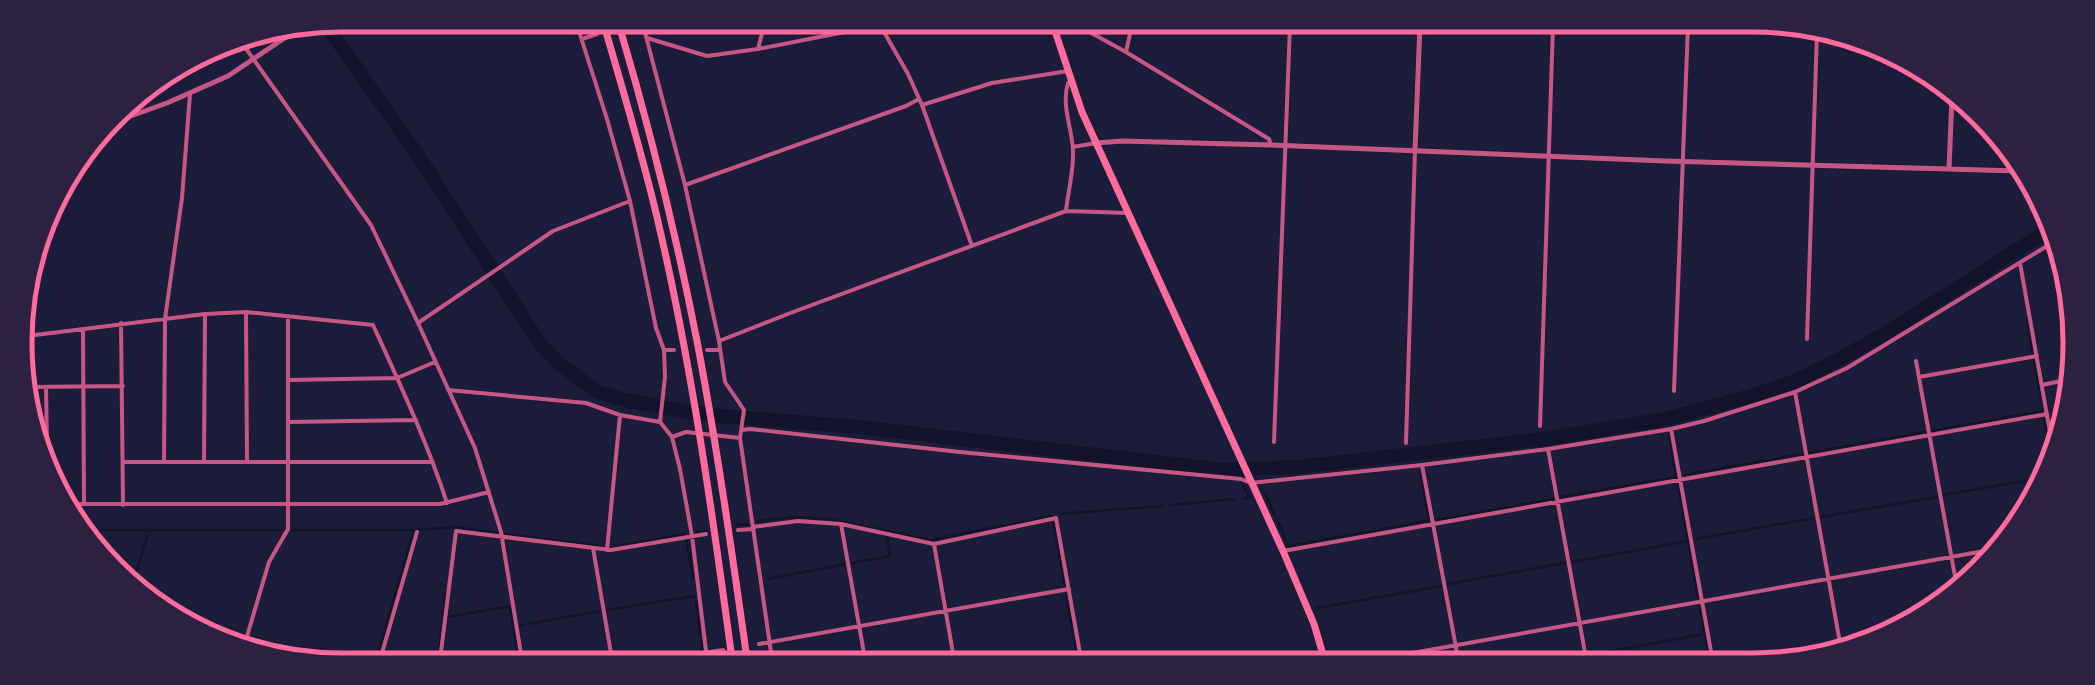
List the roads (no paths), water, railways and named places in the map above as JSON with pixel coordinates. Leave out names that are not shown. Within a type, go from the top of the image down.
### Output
[{"type":"highway","points":[[606,32],[625,95],[656,213],[700,438],[713,516],[731,653]]},
{"type":"highway","points":[[621,32],[669,209],[706,390],[746,653]]},
{"type":"highway","points":[[1055,32],[1082,112],[1240,460],[1283,551],[1314,624],[1323,653]]},
{"type":"street","points":[[580,32],[630,201],[656,328],[664,350],[665,377],[661,400],[660,420],[672,437],[680,469],[692,536],[706,652]]},
{"type":"street","points":[[645,32],[685,184],[718,341],[725,382],[744,410],[740,438],[771,653]]},
{"type":"street","points":[[758,49],[762,32]]},
{"type":"street","points":[[647,38],[707,56],[758,49],[845,32]]},
{"type":"street","points":[[884,32],[908,74],[922,105],[972,246]]},
{"type":"street","points":[[1089,32],[1126,52],[1270,139],[1271,145]]},
{"type":"street","points":[[1126,52],[1130,32]]},
{"type":"street","points":[[1274,442],[1290,32]]},
{"type":"street","points":[[1406,443],[1420,32]]},
{"type":"street","points":[[1540,426],[1553,32]]},
{"type":"street","points":[[1674,391],[1688,32]]},
{"type":"street","points":[[582,39],[597,34]]},
{"type":"street","points":[[130,116],[190,94],[228,76],[286,37]]},
{"type":"street","points":[[1807,339],[1817,39]]},
{"type":"street","points":[[245,47],[371,225],[475,448],[502,537],[521,653]]},
{"type":"street","points":[[922,105],[992,83],[1068,70]]},
{"type":"street","points":[[1066,211],[1072,147],[1067,110],[1066,88],[1068,83],[1071,81]]},
{"type":"street","points":[[164,462],[165,319],[182,198],[190,94]]},
{"type":"street","points":[[685,184],[906,106],[919,99]]},
{"type":"street","points":[[1949,169],[1952,104]]},
{"type":"street","points":[[1072,147],[1122,141],[1285,145],[1684,161],[2011,171]]},
{"type":"street","points":[[418,323],[553,231],[630,201]]},
{"type":"street","points":[[718,341],[1066,211],[1128,213]]},
{"type":"street","points":[[742,429],[1250,481],[1422,465],[1548,449],[1672,429],[1704,422],[1795,392],[1847,368],[2048,246]]},
{"type":"street","points":[[2020,262],[2050,431]]},
{"type":"street","points":[[246,312],[247,462]]},
{"type":"street","points":[[32,335],[83,330],[121,323],[205,314],[246,312],[373,325],[416,420],[433,462],[447,503]]},
{"type":"street","points":[[204,462],[205,314]]},
{"type":"street","points":[[246,638],[268,562],[288,529],[288,316]]},
{"type":"street","points":[[121,323],[124,462],[123,505]]},
{"type":"street","points":[[83,330],[84,503]]},
{"type":"street","points":[[664,350],[674,350]]},
{"type":"street","points":[[707,350],[719,350]]},
{"type":"street","points":[[1919,378],[2037,356]]},
{"type":"street","points":[[1916,361],[1955,578]]},
{"type":"street","points":[[289,380],[397,378],[435,362]]},
{"type":"street","points":[[2042,385],[2060,381]]},
{"type":"street","points":[[36,387],[123,386]]},
{"type":"street","points":[[46,387],[46,434]]},
{"type":"street","points":[[448,390],[586,403],[620,415],[660,420]]},
{"type":"street","points":[[1795,392],[1839,640]]},
{"type":"street","points":[[1283,551],[2047,414]]},
{"type":"street","points":[[607,550],[620,415]]},
{"type":"street","points":[[288,422],[416,420]]},
{"type":"street","points":[[1672,429],[1711,653]]},
{"type":"street","points":[[672,437],[686,432],[740,438]]},
{"type":"street","points":[[1548,449],[1585,653]]},
{"type":"street","points":[[124,462],[433,462]]},
{"type":"street","points":[[1422,465],[1457,653]]},
{"type":"street","points":[[77,504],[123,505],[447,503],[489,492]]},
{"type":"street","points":[[738,530],[798,521],[841,524],[934,544],[1056,518],[1080,653]]},
{"type":"street","points":[[841,524],[863,653]]},
{"type":"street","points":[[441,653],[456,531],[607,550],[706,534]]},
{"type":"street","points":[[382,653],[417,532]]},
{"type":"street","points":[[934,544],[953,653]]},
{"type":"street","points":[[593,548],[611,653]]},
{"type":"street","points":[[1411,653],[1982,551]]},
{"type":"street","points":[[759,644],[1069,589]]},
{"type":"street","points":[[700,653],[723,650]]},
{"type":"waterway","points":[[332,33],[419,157],[539,342],[558,363],[598,392],[628,401],[720,416],[859,427],[1224,470],[1298,467],[1552,438],[1666,419],[1750,396],[1796,381],[1840,359],[1889,331],[2043,234]]},
{"type":"waterway","points":[[2027,318],[2033,355]]},
{"type":"waterway","points":[[2034,362],[2043,408]]},
{"type":"waterway","points":[[1932,431],[2043,411]]},
{"type":"waterway","points":[[2045,420],[2048,438]]},
{"type":"waterway","points":[[1809,453],[1924,432]]},
{"type":"waterway","points":[[1669,433],[1676,476]]},
{"type":"waterway","points":[[1685,475],[1802,454]]},
{"type":"waterway","points":[[1421,475],[1429,521]]},
{"type":"waterway","points":[[1561,497],[1677,477]]},
{"type":"waterway","points":[[1943,495],[2031,480]]},
{"type":"waterway","points":[[1242,483],[1250,498],[1244,498]]},
{"type":"waterway","points":[[1678,485],[1698,598]]},
{"type":"waterway","points":[[1266,495],[1274,514]]},
{"type":"waterway","points":[[1820,517],[1937,497]]},
{"type":"waterway","points":[[1171,505],[1234,499]]},
{"type":"waterway","points":[[1437,520],[1553,499]]},
{"type":"waterway","points":[[1060,514],[1162,506]]},
{"type":"waterway","points":[[758,521],[795,517],[828,519],[931,540],[1053,516]]},
{"type":"waterway","points":[[1696,539],[1814,518]]},
{"type":"waterway","points":[[1278,522],[1289,546],[1428,521]]},
{"type":"waterway","points":[[737,525],[748,524]]},
{"type":"waterway","points":[[1054,524],[1065,587]]},
{"type":"waterway","points":[[292,530],[417,530],[456,527],[497,533]]},
{"type":"waterway","points":[[95,530],[285,530]]},
{"type":"waterway","points":[[697,532],[706,530]]},
{"type":"waterway","points":[[378,653],[413,534]]},
{"type":"waterway","points":[[505,534],[606,547]]},
{"type":"waterway","points":[[609,548],[685,534]]},
{"type":"waterway","points":[[136,574],[147,536]]},
{"type":"waterway","points":[[852,563],[890,556],[887,536]]},
{"type":"waterway","points":[[686,538],[693,579]]},
{"type":"waterway","points":[[1572,562],[1688,541]]},
{"type":"waterway","points":[[1448,584],[1565,563]]},
{"type":"waterway","points":[[768,579],[846,564]]},
{"type":"waterway","points":[[1317,608],[1442,586]]},
{"type":"waterway","points":[[439,653],[446,593]]},
{"type":"waterway","points":[[1066,594],[1077,653]]},
{"type":"waterway","points":[[607,610],[695,596]]},
{"type":"waterway","points":[[696,601],[700,633]]},
{"type":"waterway","points":[[448,617],[510,606],[518,653]]},
{"type":"waterway","points":[[1700,607],[1708,653]]},
{"type":"waterway","points":[[528,624],[600,611]]},
{"type":"waterway","points":[[1599,653],[1705,634]]},
{"type":"waterway","points":[[701,643],[702,649]]},
{"type":"waterway","points":[[1788,651],[1826,644]]},
{"type":"waterway","points":[[1071,653],[1077,652]]}]
